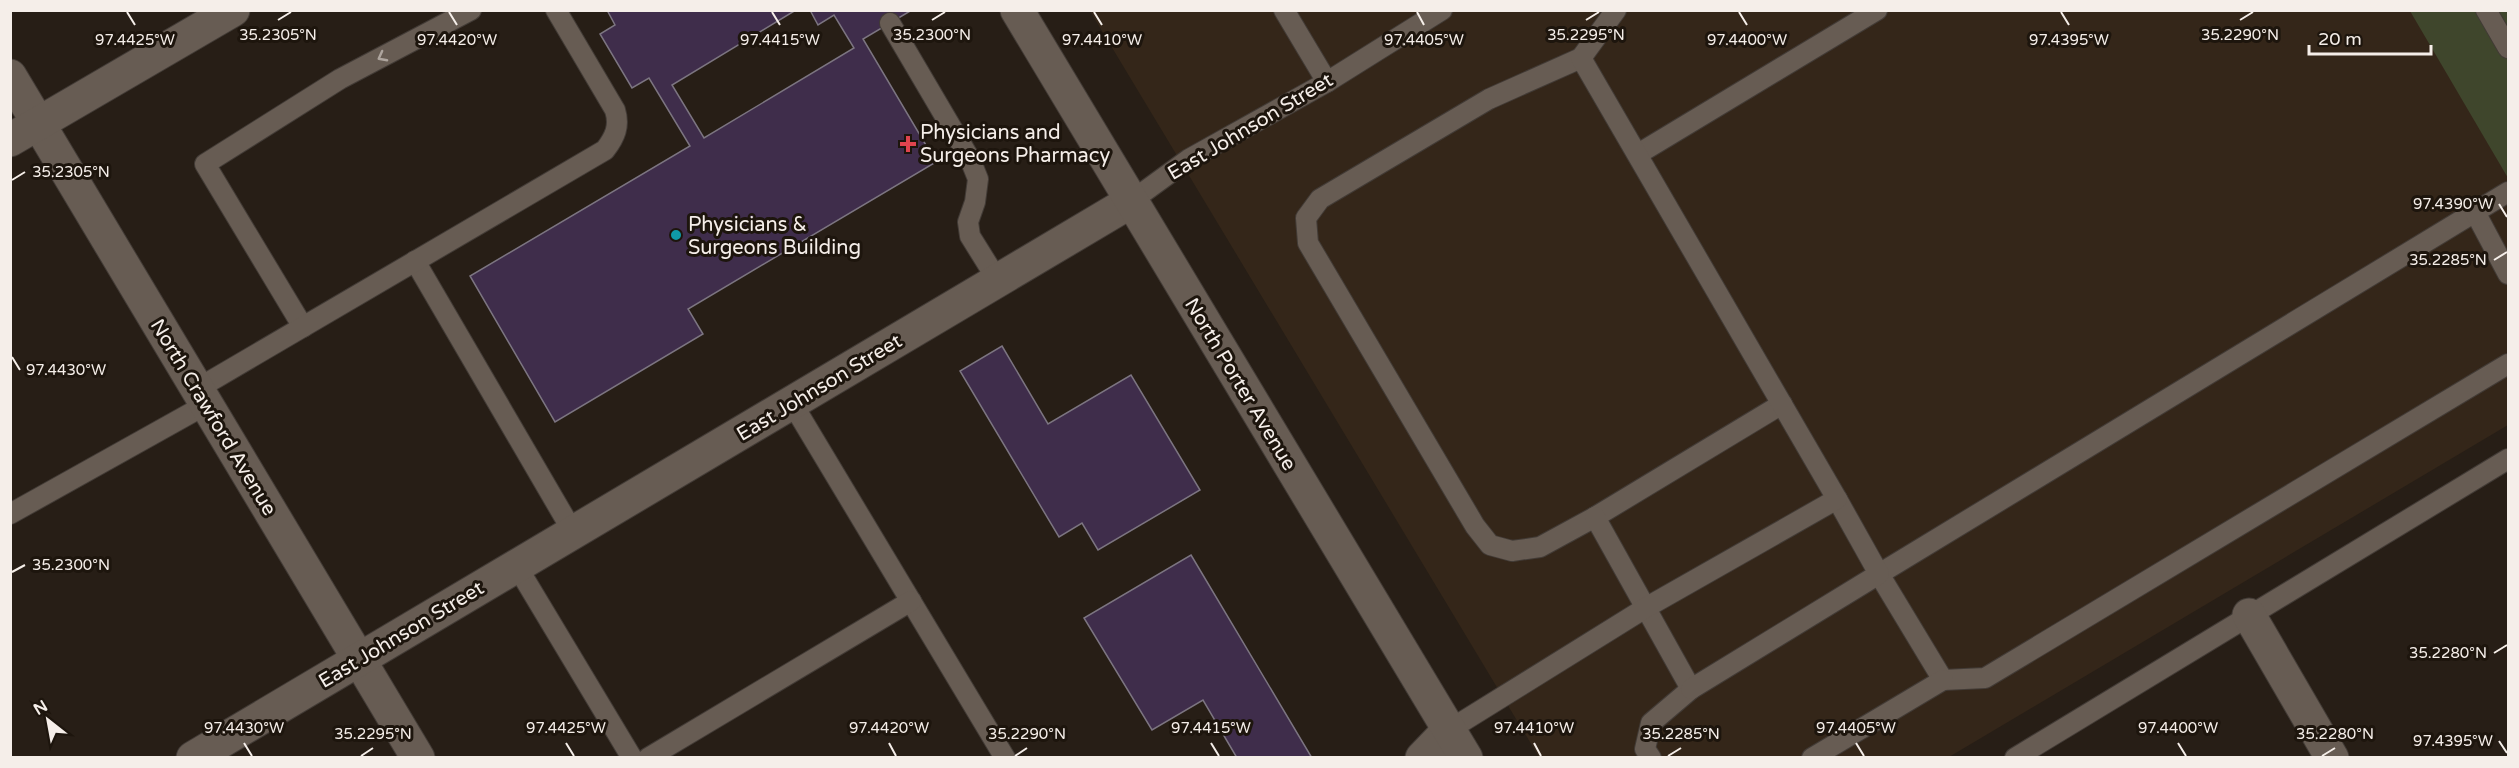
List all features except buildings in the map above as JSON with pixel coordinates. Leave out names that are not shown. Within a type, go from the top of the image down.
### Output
[{"type":"street","name":"North Porter Avenue","points":[[1017,10],[1130,202],[1466,758]]},
{"type":"street","points":[[10,140],[230,11]]},
{"type":"street","name":"North Crawford Avenue","points":[[10,76],[418,758]]},
{"type":"street","name":"East Johnson Street","points":[[193,758],[1130,202]]},
{"type":"street","points":[[2249,615],[2332,758]]},
{"type":"street","points":[[1422,758],[1449,730]]},
{"type":"lane","points":[[303,327],[205,164],[340,79],[471,10]]},
{"type":"lane","points":[[10,514],[202,397],[303,327],[605,150],[613,139],[618,122],[615,110],[556,10]]},
{"type":"lane","points":[[1284,10],[1327,82]]},
{"type":"lane","name":"East Johnson Street","points":[[1130,202],[1189,159],[1327,82],[1442,10]]},
{"type":"lane","points":[[1616,10],[1581,58],[1489,99],[1320,199],[1306,218],[1308,243],[1475,526],[1490,545],[1512,551],[1540,547],[1595,518],[1782,404]]},
{"type":"lane","points":[[1638,154],[1877,10]]},
{"type":"lane","points":[[2486,10],[2508,48]]},
{"type":"lane","points":[[890,23],[970,159],[978,179],[968,222],[970,236],[998,281]]},
{"type":"lane","points":[[1581,58],[1942,680]]},
{"type":"lane","points":[[1651,758],[1645,749],[1651,723],[1691,689],[2508,192]]},
{"type":"lane","points":[[2475,212],[2508,274]]},
{"type":"lane","points":[[415,261],[573,532]]},
{"type":"lane","points":[[1812,758],[1942,680],[1985,678],[2508,364]]},
{"type":"lane","points":[[792,403],[1005,758]]},
{"type":"lane","points":[[2015,758],[2508,459]]},
{"type":"lane","points":[[1449,730],[1647,607],[1837,499]]},
{"type":"lane","points":[[1595,518],[1691,689]]},
{"type":"lane","points":[[516,565],[632,758]]},
{"type":"lane","points":[[648,758],[911,601]]},
{"type":"shaded area","points":[[1090,11],[2508,11],[2508,425],[1949,757],[1539,757]]},
{"type":"green space","points":[[2410,11],[2508,11],[2508,178]]},
{"type":"place","name":"Physicians and Surgeons Pharmacy","points":[[908,144]]},
{"type":"place","name":"Physicians & Surgeons Building","points":[[676,235]]}]
